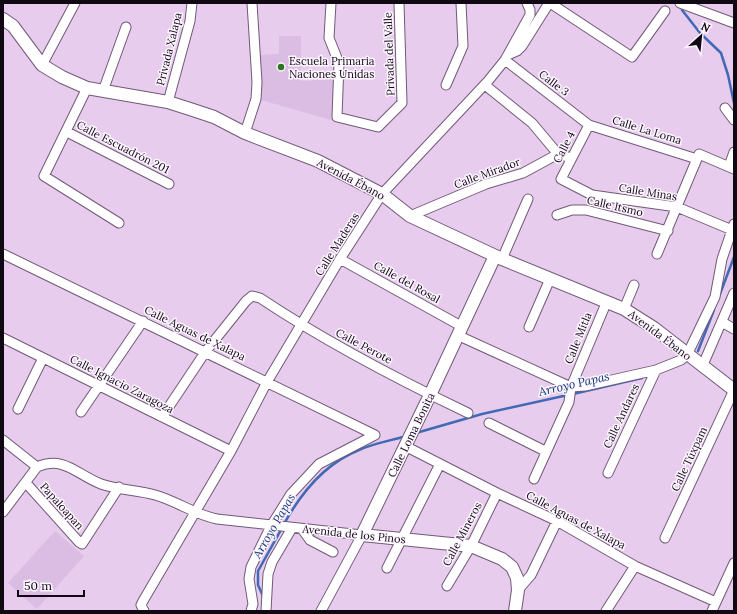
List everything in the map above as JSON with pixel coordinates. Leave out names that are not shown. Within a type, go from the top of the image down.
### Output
[{"type":"main road","name":"Avenida Ébano","points":[[3,19],[13,26],[42,64],[62,77],[87,88],[168,102],[214,117],[245,133],[318,161],[382,194],[410,216],[498,258],[624,309],[649,324],[702,367],[734,390]]},
{"type":"main road","name":"Calle Loma Bonita","points":[[362,535],[430,395],[459,330],[498,258]]},
{"type":"main road","name":"Avenida de los Pinos","points":[[362,535],[471,546],[502,559],[512,567],[517,578],[518,590],[515,611]]},
{"type":"street","points":[[42,64],[75,3]]},
{"type":"street","name":"Privada Xalapa","points":[[168,102],[190,21],[192,3]]},
{"type":"street","points":[[245,133],[256,99],[257,82],[252,3]]},
{"type":"street","name":"Privada del Valle","points":[[331,3],[329,38],[339,63],[337,118],[378,127],[402,103],[398,3]]},
{"type":"street","points":[[446,86],[463,46],[461,3]]},
{"type":"street","points":[[506,58],[522,46],[549,3],[632,57],[665,11]]},
{"type":"street","points":[[680,3],[734,23]]},
{"type":"street","name":"Calle Maderas","points":[[143,608],[194,514],[231,451],[267,382],[340,259],[382,194],[485,85],[506,58],[530,15],[529,6]]},
{"type":"street","points":[[103,91],[126,27]]},
{"type":"street","name":"Calle 3","points":[[506,58],[589,125]]},
{"type":"street","points":[[485,85],[532,123],[558,154],[571,158]]},
{"type":"street","points":[[87,88],[67,132],[44,176],[119,223]]},
{"type":"street","points":[[725,108],[734,120]]},
{"type":"street","name":"Calle La Loma","points":[[589,125],[731,168]]},
{"type":"street","name":"Calle 4","points":[[561,179],[589,125]]},
{"type":"street","name":"Calle Escuadrón 201","points":[[67,132],[169,184]]},
{"type":"street","points":[[731,168],[734,152]]},
{"type":"street","name":"Calle Mirador","points":[[410,216],[486,184],[524,173],[558,154]]},
{"type":"street","points":[[658,254],[698,157]]},
{"type":"street","name":"Calle Minas","points":[[561,179],[592,195],[677,207],[733,227]]},
{"type":"street","points":[[498,258],[528,199]]},
{"type":"street","name":"Calle Itsmo","points":[[557,215],[572,210],[586,210],[668,231]]},
{"type":"street","points":[[571,392],[585,386],[676,364],[687,354],[714,297],[722,259],[733,227]]},
{"type":"street","name":"Calle Aguas de Xalapa","points":[[3,254],[50,278],[206,351],[376,435],[340,451],[319,464],[291,494],[281,527]]},
{"type":"street","name":"Calle del Rosal","points":[[340,259],[459,330],[571,392]]},
{"type":"street","points":[[529,327],[550,279]]},
{"type":"street","points":[[624,309],[634,285]]},
{"type":"street","points":[[702,367],[734,293]]},
{"type":"street","name":"Calle Perote","points":[[206,351],[246,301],[252,296],[260,298],[301,326],[430,395],[468,413]]},
{"type":"street","name":"Calle Mitla","points":[[534,479],[571,392],[607,301]]},
{"type":"street","points":[[81,412],[143,321]]},
{"type":"street","points":[[722,322],[734,329]]},
{"type":"street","name":"Calle Ignacio Zaragoza","points":[[3,338],[231,451]]},
{"type":"street","points":[[162,417],[206,351]]},
{"type":"street","points":[[18,409],[43,358]]},
{"type":"street","name":"Calle Andares","points":[[608,473],[656,370]]},
{"type":"street","name":"Calle Túxpam","points":[[665,538],[734,390]]},
{"type":"street","points":[[489,423],[546,451]]},
{"type":"street","points":[[3,440],[37,468],[3,512]]},
{"type":"street","name":"Calle Aguas de Xalapa","points":[[405,446],[497,493],[557,521],[636,566],[716,602]]},
{"type":"street","name":"Avenida de los Pinos","points":[[37,468],[47,463],[57,463],[103,485],[156,495],[194,514],[217,520],[362,535]]},
{"type":"street","points":[[387,568],[440,464]]},
{"type":"street","name":"Papaloapan","points":[[26,483],[82,544],[119,487]]},
{"type":"street","name":"Calle Mineros","points":[[447,586],[471,546],[497,493]]},
{"type":"street","points":[[518,590],[531,575],[557,521]]},
{"type":"street","points":[[251,611],[253,604],[248,579],[251,567],[281,527]]},
{"type":"street","points":[[266,611],[268,574],[281,527]]},
{"type":"street","points":[[302,529],[310,540],[333,552]]},
{"type":"street","name":"Calle Loma Bonita","points":[[321,611],[362,535]]},
{"type":"street","points":[[712,611],[734,563]]},
{"type":"street","points":[[606,611],[636,566]]},
{"type":"shaded area","name":"Escuela Primaria Naciones Unidas","points":[[279,36],[301,36],[301,81],[335,79],[331,120],[261,100],[260,55],[279,54]]},
{"type":"shaded area","points":[[55,531],[84,556],[37,609],[8,583]]},
{"type":"waterway","name":"Arroyo Papas","points":[[682,10],[700,33],[721,53],[728,75],[734,103]]},
{"type":"waterway","name":"Arroyo Papas","points":[[720,294],[734,257]]},
{"type":"waterway","name":"Arroyo Papas","points":[[698,351],[714,310]]},
{"type":"waterway","name":"Arroyo Papas","points":[[573,394],[642,378]]},
{"type":"waterway","name":"Arroyo Papas","points":[[416,433],[482,414],[568,395]]},
{"type":"waterway","name":"Arroyo Papas","points":[[284,524],[306,490],[325,471],[347,456],[364,448],[403,437]]},
{"type":"waterway","name":"Arroyo Papas","points":[[263,596],[258,585],[258,571],[282,528]]},
{"type":"place","name":"Escuela Primaria Naciones Unidas","points":[[281,67]]}]
